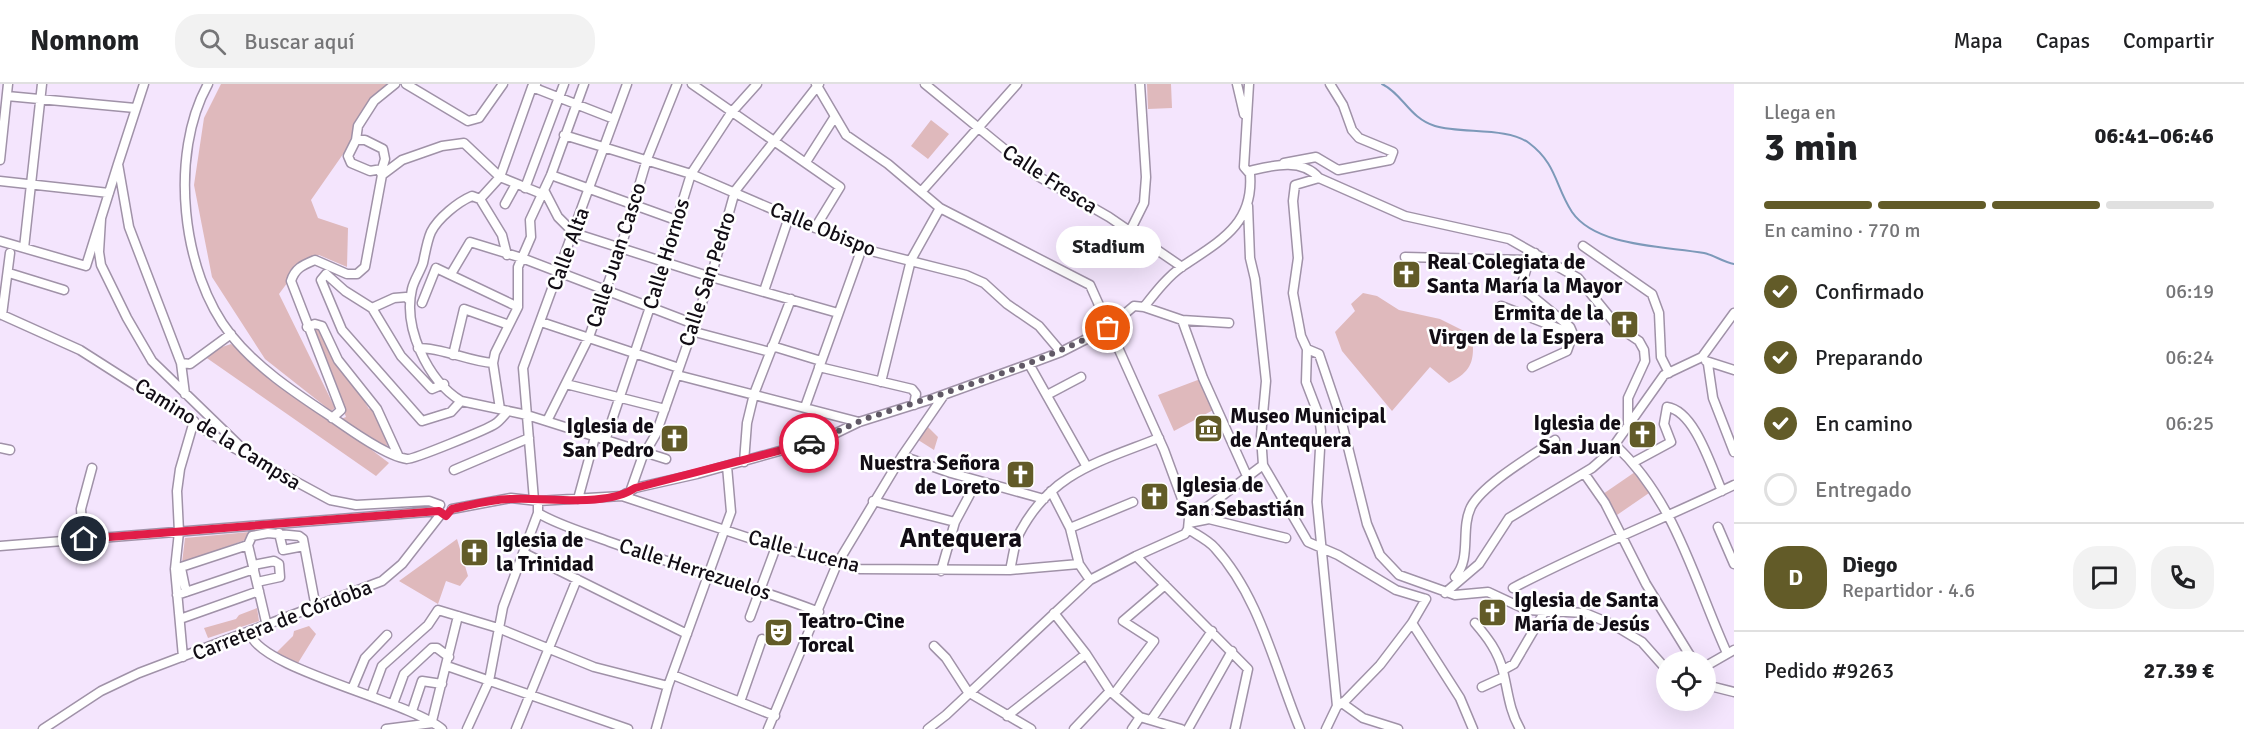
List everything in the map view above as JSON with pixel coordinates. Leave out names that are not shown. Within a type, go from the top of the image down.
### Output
[{"type":"street","points":[[0,160],[8,84]]},
{"type":"street","points":[[24,248],[42,84]]},
{"type":"street","points":[[0,242],[86,265],[144,84]]},
{"type":"street","points":[[208,84],[189,141],[185,179],[186,218],[198,267],[212,303],[231,334],[267,370],[332,418],[391,456],[398,455],[408,460],[496,424],[504,410],[493,363],[495,353],[518,307],[518,267],[531,237],[530,220],[551,175],[584,84]]},
{"type":"street","points":[[395,84],[374,101],[357,126],[356,140],[348,156],[351,163],[370,171],[380,172],[402,160],[456,142],[472,149],[487,167],[500,177],[525,188],[543,192],[558,217],[574,233],[711,277],[838,313]]},
{"type":"street","points":[[406,84],[468,122],[479,118],[503,84]]},
{"type":"street","points":[[525,188],[564,84]]},
{"type":"street","name":"Calle Alta","points":[[467,729],[489,681],[498,628],[538,513],[523,368],[627,84]]},
{"type":"street","name":"Calle Juan Casco","points":[[547,422],[589,337],[621,247],[647,159],[677,84]]},
{"type":"street","name":"Calle Hornos","points":[[605,441],[633,352],[651,307],[691,174],[731,113],[757,84]]},
{"type":"street","name":"Calle Fresca","points":[[925,84],[1036,175],[1130,231],[1182,267]]},
{"type":"street","points":[[921,192],[1017,84]]},
{"type":"street","points":[[1130,231],[1144,204],[1146,177],[1140,84]]},
{"type":"street","points":[[1237,84],[1247,120]]},
{"type":"street","points":[[1249,84],[1244,167],[1249,171]]},
{"type":"street","points":[[1249,171],[1316,157],[1338,170],[1367,167],[1390,160],[1393,152],[1359,138],[1352,130],[1343,105],[1330,84]]},
{"type":"street","points":[[480,199],[500,177],[534,85],[558,99],[614,119]]},
{"type":"street","points":[[696,85],[731,113],[840,187],[815,228]]},
{"type":"street","points":[[817,85],[834,118],[846,135],[940,207],[1090,285],[1159,438],[1189,523],[1216,548],[1244,590],[1269,644],[1280,682],[1300,729]]},
{"type":"street","name":"Calle San Pedro","points":[[628,496],[645,452],[656,434],[711,277],[735,191],[817,85]]},
{"type":"street","points":[[7,96],[135,108]]},
{"type":"street","points":[[806,162],[834,118]]},
{"type":"street","name":"Calle Obispo","points":[[564,135],[691,174],[735,191],[862,248],[966,275],[984,283],[1007,304],[1039,326],[1061,352]]},
{"type":"street","points":[[327,269],[357,274],[365,267],[380,172],[384,164],[383,149],[366,140],[356,140]]},
{"type":"street","points":[[1284,163],[1314,171],[1319,178],[1405,216],[1499,236],[1532,256],[1578,278],[1618,327],[1639,341],[1644,350],[1645,361],[1628,398],[1628,423]]},
{"type":"street","points":[[118,164],[129,227],[181,363],[185,394]]},
{"type":"street","points":[[1249,171],[1250,258],[1255,279],[1266,381],[1262,436],[1263,465],[1305,540],[1321,546],[1386,586],[1426,599]]},
{"type":"street","points":[[551,175],[676,220]]},
{"type":"street","points":[[1319,178],[1295,185],[1293,201],[1298,258],[1293,293],[1301,336],[1307,349],[1306,382],[1319,416],[1321,431],[1317,502],[1339,704]]},
{"type":"street","points":[[0,181],[109,194]]},
{"type":"street","points":[[505,204],[516,184]]},
{"type":"street","points":[[507,255],[502,235],[480,199],[472,196],[466,198],[444,216],[431,232],[422,267],[412,286],[410,301],[412,326],[418,348],[444,384],[461,401],[527,415],[666,459]]},
{"type":"street","points":[[1144,307],[1182,267],[1218,243],[1248,206]]},
{"type":"street","points":[[881,382],[911,260],[940,207]]},
{"type":"street","points":[[764,291],[789,217]]},
{"type":"street","points":[[101,219],[99,252],[106,278],[147,353],[161,372],[251,456]]},
{"type":"street","points":[[451,274],[470,242],[522,258],[606,292],[651,307],[693,327],[926,394],[932,399]]},
{"type":"street","points":[[1582,246],[1652,294],[1659,313],[1660,357],[1669,373]]},
{"type":"street","points":[[806,407],[862,248]]},
{"type":"street","points":[[2,316],[10,253]]},
{"type":"street","points":[[1405,257],[1532,256]]},
{"type":"street","points":[[1532,256],[1521,287],[1570,327],[1573,334],[1567,351],[1532,367]]},
{"type":"street","points":[[332,418],[341,410],[293,290],[294,272],[315,260],[327,269],[345,291],[372,308],[401,356],[426,385],[432,389],[444,384]]},
{"type":"street","points":[[422,303],[436,268],[518,307]]},
{"type":"street","points":[[327,269],[321,280],[342,330],[422,421],[451,412],[461,401]]},
{"type":"street","points":[[9,273],[64,290]]},
{"type":"street","points":[[372,308],[394,298],[406,297],[410,301]]},
{"type":"street","points":[[744,462],[747,423],[754,394],[791,299]]},
{"type":"street","points":[[1501,306],[1573,334]]},
{"type":"street","points":[[0,546],[440,510],[447,502],[452,509],[511,498],[536,501],[628,496],[826,438],[858,422],[945,395],[1029,364],[1061,352],[1108,328],[1131,308],[1144,307],[1182,320],[1229,323]]},
{"type":"street","points":[[453,355],[464,309],[509,325]]},
{"type":"street","points":[[1326,729],[1339,704],[1380,665],[1412,623],[1426,599],[1448,589],[1479,564],[1509,518],[1600,462],[1615,445],[1628,423],[1664,375],[1705,360],[1734,314]]},
{"type":"street","name":"Camino de la Campsa","points":[[2,316],[80,350],[310,491],[344,504],[429,501],[440,510]]},
{"type":"street","points":[[1182,320],[1203,378],[1247,476]]},
{"type":"street","points":[[541,322],[633,352],[678,371],[858,422]]},
{"type":"street","points":[[307,327],[315,324],[322,326],[338,360],[376,409],[398,455]]},
{"type":"street","points":[[181,363],[190,364],[231,334]]},
{"type":"street","points":[[418,348],[433,348],[453,355],[493,363]]},
{"type":"street","points":[[1307,349],[1319,354],[1341,419],[1367,524],[1380,555],[1399,575],[1448,589],[1455,595],[1488,592],[1527,610],[1585,613],[1614,625],[1642,642],[1656,657]]},
{"type":"street","points":[[1705,360],[1734,370]]},
{"type":"street","points":[[1705,360],[1713,398],[1734,452]]},
{"type":"street","points":[[1029,364],[1087,467]]},
{"type":"street","points":[[1047,395],[1081,377]]},
{"type":"street","points":[[566,384],[664,409]]},
{"type":"street","points":[[914,405],[915,391]]},
{"type":"street","points":[[768,729],[819,612],[837,564],[873,501],[930,413],[945,395]]},
{"type":"street","points":[[930,413],[932,399]]},
{"type":"street","points":[[1634,462],[1671,442],[1664,424],[1665,416],[1667,407],[1677,409],[1690,421],[1722,491]]},
{"type":"street","points":[[183,657],[180,619],[182,594],[178,568],[178,480],[194,421]]},
{"type":"street","points":[[578,499],[595,437]]},
{"type":"street","points":[[454,470],[529,438]]},
{"type":"street","points":[[1010,570],[1018,535],[1044,499],[1064,478],[1159,438]]},
{"type":"street","points":[[1448,589],[1464,567],[1465,535],[1471,507],[1507,472],[1555,440]]},
{"type":"street","points":[[1615,445],[1634,462],[1671,517],[1730,651],[1716,660]]},
{"type":"street","points":[[0,448],[10,450]]},
{"type":"street","points":[[902,456],[977,481],[1044,499]]},
{"type":"street","points":[[928,729],[946,716],[968,692],[1090,580],[1185,534],[1189,523],[1263,465]]},
{"type":"street","points":[[656,729],[668,686],[731,513],[728,466]]},
{"type":"street","points":[[84,539],[81,509],[92,468]]},
{"type":"street","points":[[1584,473],[1622,535],[1646,584],[1687,651]]},
{"type":"street","points":[[941,571],[955,522],[977,481]]},
{"type":"street","points":[[1513,588],[1622,535],[1671,517],[1734,485]]},
{"type":"street","points":[[1051,491],[1070,528],[1079,564],[1090,580]]},
{"type":"street","name":"Calle Lucena","points":[[628,496],[776,547],[860,569],[1010,570],[1079,564]]},
{"type":"street","points":[[873,501],[955,522]]},
{"type":"street","points":[[1070,528],[1133,502]]},
{"type":"street","name":"Carretera de Córdoba","points":[[43,729],[108,687],[316,608],[388,578],[408,557],[440,510]]},
{"type":"street","name":"Calle Herrezuelos","points":[[538,513],[708,575],[760,589],[819,612]]},
{"type":"street","points":[[1189,523],[1209,519],[1286,538]]},
{"type":"street","points":[[1718,527],[1734,564]]},
{"type":"street","points":[[267,626],[248,545],[252,536],[279,533],[299,536],[304,546],[316,608]]},
{"type":"street","points":[[279,533],[283,550],[304,546]]},
{"type":"street","points":[[178,568],[248,545]]},
{"type":"street","points":[[750,617],[776,547]]},
{"type":"street","points":[[524,553],[687,634]]},
{"type":"street","points":[[1136,556],[1248,669],[1235,729]]},
{"type":"street","points":[[180,619],[278,578],[279,564],[274,561],[254,567],[182,594]]},
{"type":"street","points":[[516,729],[577,579]]},
{"type":"street","points":[[1074,729],[1112,693],[1154,641],[1123,621],[1165,585]]},
{"type":"street","points":[[371,696],[382,666],[428,625],[438,610],[498,628],[594,668],[668,686]]},
{"type":"street","points":[[1482,687],[1514,664],[1545,611]]},
{"type":"street","points":[[1054,613],[1086,654],[1112,693],[1140,717],[1181,729]]},
{"type":"street","points":[[437,724],[442,684],[458,615]]},
{"type":"street","points":[[1474,622],[1493,644],[1503,674],[1511,712],[1520,729]]},
{"type":"street","points":[[1412,623],[1460,698],[1473,729]]},
{"type":"street","points":[[1151,720],[1212,631]]},
{"type":"street","points":[[250,633],[253,641],[278,660],[412,711],[437,724]]},
{"type":"street","points":[[352,688],[365,658],[387,634]]},
{"type":"street","points":[[740,702],[762,639]]},
{"type":"street","points":[[934,646],[946,658],[968,692],[1031,729]]},
{"type":"street","points":[[393,704],[404,674],[432,648],[436,648],[448,661],[483,676],[489,681],[628,729]]},
{"type":"street","points":[[1188,729],[1232,651]]},
{"type":"street","points":[[1007,716],[1086,654]]},
{"type":"street","points":[[673,675],[775,716]]},
{"type":"street","points":[[412,711],[422,681],[442,684]]},
{"type":"street","points":[[1716,688],[1734,692]]},
{"type":"street","points":[[1339,704],[1363,718],[1398,729]]},
{"type":"street","points":[[1132,729],[1140,717]]},
{"type":"street","points":[[386,729],[437,724]]},
{"type":"shaded area","points":[[221,84],[392,84],[311,200],[318,218],[348,228],[347,267],[319,255],[302,263],[279,294],[335,408],[331,411],[265,359],[212,277],[194,185],[204,118]]},
{"type":"shaded area","points":[[1147,84],[1171,84],[1172,108],[1148,109]]},
{"type":"shaded area","points":[[931,120],[949,134],[928,159],[911,146]]},
{"type":"shaded area","points":[[1363,293],[1377,296],[1399,310],[1440,319],[1472,335],[1473,352],[1467,369],[1449,383],[1430,367],[1392,411],[1342,351],[1335,332],[1355,311],[1351,304]]},
{"type":"shaded area","points":[[319,325],[369,409],[374,406],[391,456],[336,421],[346,417],[314,332]]},
{"type":"shaded area","points":[[231,344],[389,463],[376,476],[201,354]]},
{"type":"shaded area","points":[[1203,378],[1217,408],[1174,431],[1158,395]]},
{"type":"shaded area","points":[[924,423],[938,437],[934,450],[915,438]]},
{"type":"shaded area","points":[[1635,472],[1649,493],[1617,515],[1603,494]]},
{"type":"shaded area","points":[[249,532],[248,539],[182,563],[185,538]]},
{"type":"shaded area","points":[[457,539],[468,576],[460,586],[446,581],[438,604],[399,581]]},
{"type":"shaded area","points":[[257,608],[259,621],[208,638],[204,628],[236,619],[239,615]]},
{"type":"shaded area","points":[[309,626],[316,634],[298,663],[275,654],[293,636],[294,631]]},
{"type":"waterway","points":[[1382,84],[1389,88],[1412,112],[1435,126],[1509,135],[1529,143],[1550,167],[1572,212],[1583,224],[1597,232],[1632,243],[1704,253],[1734,264]]},
{"type":"way so far","points":[[809,443],[826,438],[869,418],[932,399],[1061,352],[1108,328]]},
{"type":"place","name":"Real Colegiata de Santa María la Mayor","points":[[1406,274]]},
{"type":"place","name":"Ermita de la Virgen de la Espera","points":[[1625,325]]},
{"type":"place","name":"Stadium","points":[[1108,328]]},
{"type":"place","name":"Museo Municipal de Antequera","points":[[1209,428]]},
{"type":"place","name":"Iglesia de San Juan","points":[[1642,435]]},
{"type":"place","name":"Iglesia de San Pedro","points":[[675,438]]},
{"type":"place","name":"Nuestra Señora de Loreto","points":[[1021,475]]},
{"type":"place","name":"Iglesia de San Sebastián","points":[[1155,497]]},
{"type":"place","name":"Iglesia de la Trinidad","points":[[475,552]]},
{"type":"place","name":"Iglesia de Santa María de Jesús","points":[[1493,612]]},
{"type":"place","name":"Teatro-Cine Torcal","points":[[778,633]]},
{"type":"district","name":"Antequera","points":[[961,538]]},
{"type":"route","points":[[84,539],[439,511],[446,516],[451,513],[452,509],[511,498],[538,501],[608,498],[622,496],[635,488],[712,470],[809,443]]}]
